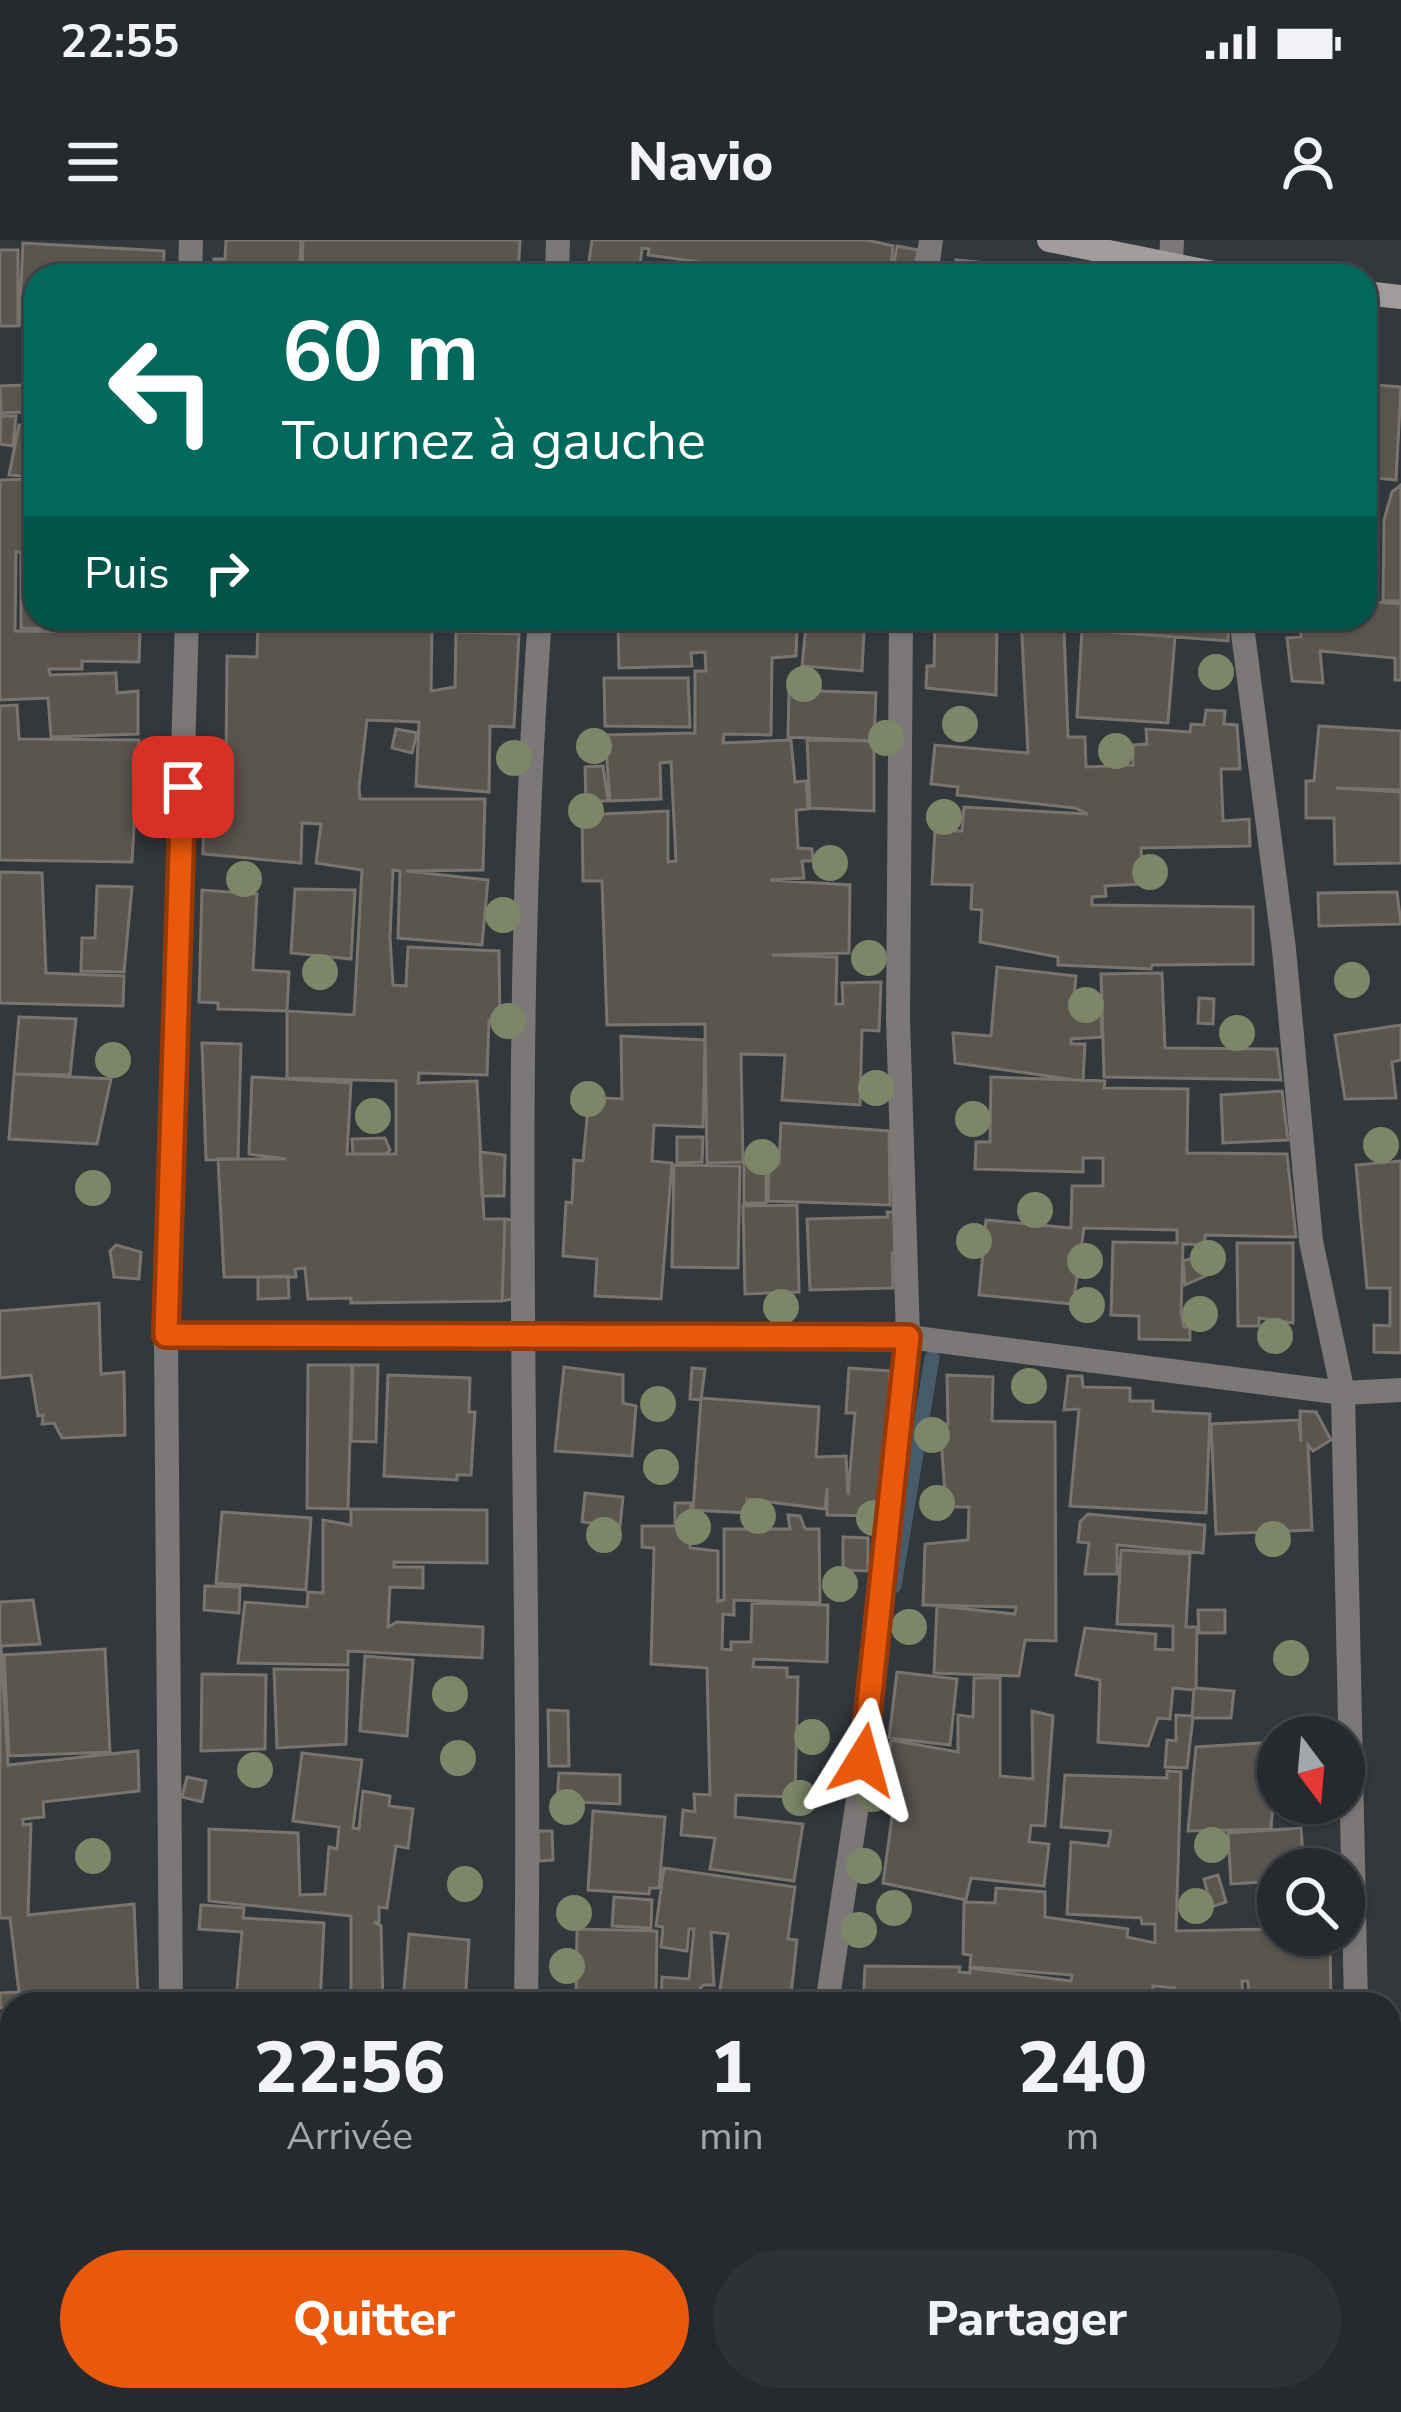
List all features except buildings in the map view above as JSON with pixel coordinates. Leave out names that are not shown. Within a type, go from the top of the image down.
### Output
[{"type":"main road","points":[[1048,240],[1172,252],[1200,264]]},
{"type":"street","points":[[171,1992],[166,1335],[187,630]]},
{"type":"street","points":[[526,1992],[524,1340],[519,1190],[525,829],[539,630]]},
{"type":"street","points":[[828,1992],[870,1720],[908,1337],[898,1019],[901,630]]},
{"type":"street","points":[[1243,630],[1284,949],[1311,1240],[1342,1394],[1356,1992]]},
{"type":"street","points":[[166,1335],[524,1340],[908,1337],[1342,1394],[1401,1390]]},
{"type":"waterway","points":[[894,1586],[932,1358]]},
{"type":"route","points":[[183,787],[166,1335],[524,1340],[908,1337],[863,1760]]}]
